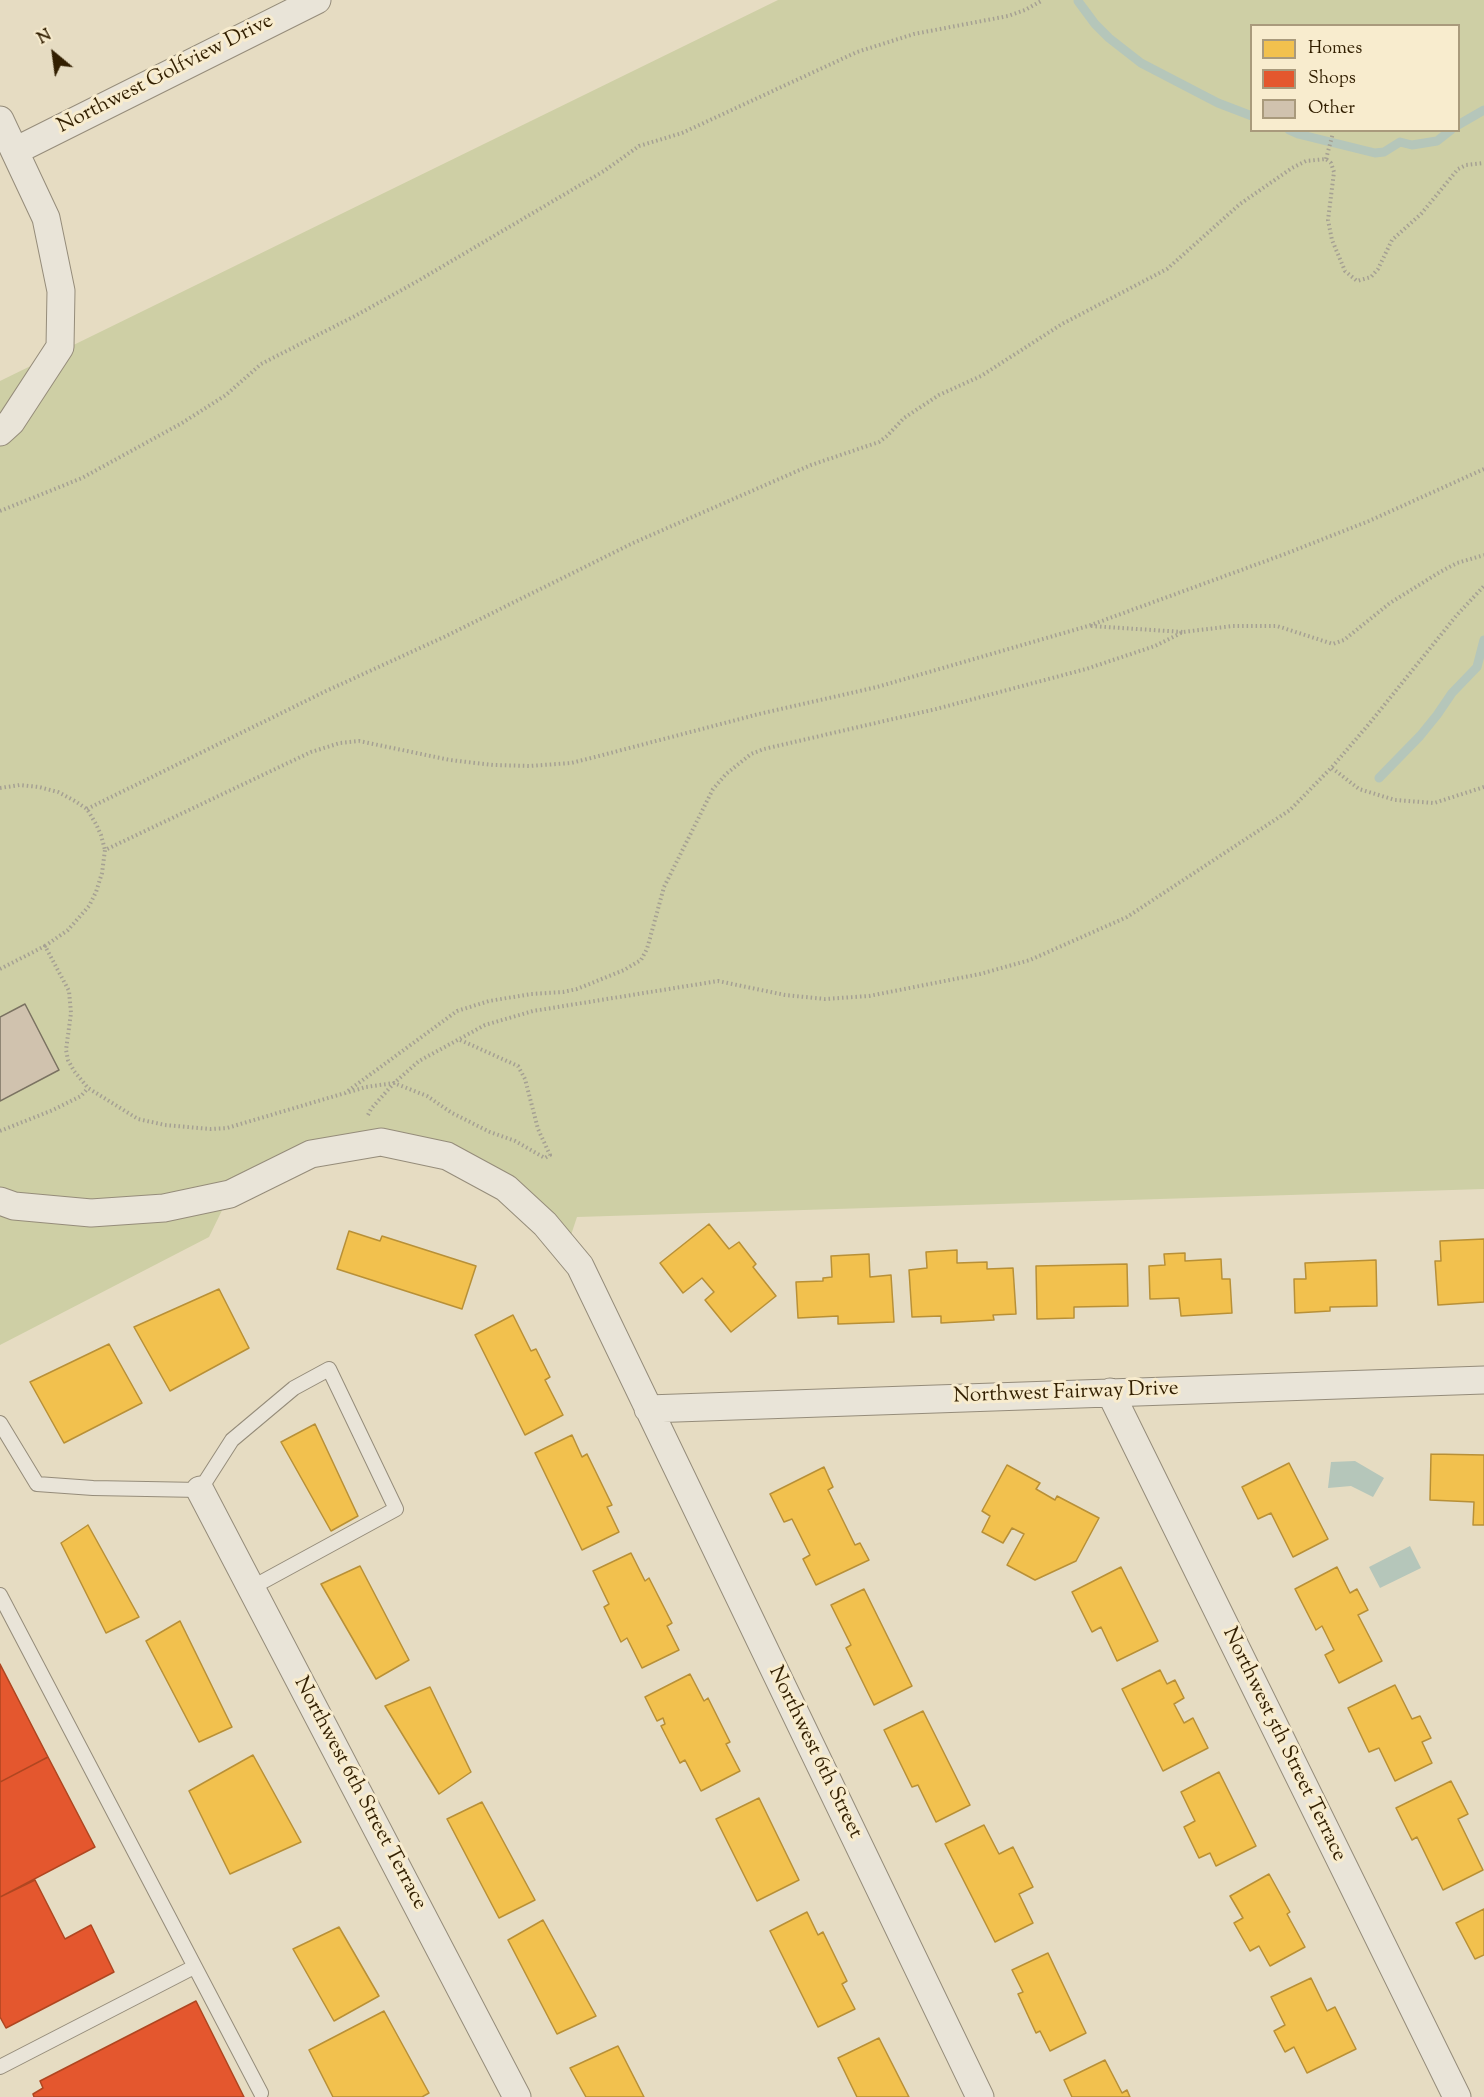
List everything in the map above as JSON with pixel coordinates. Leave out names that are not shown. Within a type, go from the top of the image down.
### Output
[{"type":"street","name":"Northwest Golfview Drive","points":[[15,151],[317,0]]},
{"type":"street","points":[[0,120],[46,218],[61,291],[60,347],[11,422],[0,432]]},
{"type":"street","name":"Northwest 6th Street","points":[[0,1201],[14,1206],[91,1213],[164,1208],[230,1194],[311,1154],[381,1142],[447,1156],[506,1188],[545,1224],[580,1266],[980,2097]]},
{"type":"street","name":"Northwest Fairway Drive","points":[[648,1409],[1484,1380]]},
{"type":"street","name":"Northwest 5th Street Terrace","points":[[1110,1392],[1457,2097]]},
{"type":"street","name":"Northwest 6th Street Terrace","points":[[200,1490],[518,2097]]},
{"type":"lane","points":[[0,1423],[38,1484],[93,1488],[200,1490],[232,1440],[294,1388],[329,1369],[396,1509],[251,1588]]},
{"type":"lane","points":[[0,1595],[261,2093]]},
{"type":"lane","points":[[0,2067],[194,1967]]},
{"type":"path","points":[[0,511],[82,478],[191,418],[226,396],[261,364],[416,282],[604,171],[639,146],[682,133],[857,52],[914,34],[1008,16],[1043,0]]},
{"type":"path","points":[[1326,159],[1333,133]]},
{"type":"path","points":[[87,809],[633,543],[811,465],[879,442],[904,418],[939,395],[981,376],[1062,324],[1167,269],[1240,204],[1306,161],[1326,159],[1331,163],[1334,172],[1328,220],[1332,240],[1345,271],[1357,281],[1371,277],[1378,269],[1392,240],[1420,214],[1458,169],[1466,165],[1484,163]]},
{"type":"path","points":[[105,850],[311,752],[340,743],[358,741],[450,760],[493,765],[529,766],[571,762],[877,687],[1088,626],[1369,521],[1484,469]]},
{"type":"path","points":[[1088,626],[1184,632],[1233,626],[1277,626],[1333,644],[1344,640],[1389,603],[1440,572],[1457,563],[1484,555]]},
{"type":"path","points":[[354,1146],[371,1109],[394,1083],[419,1061],[485,1025],[533,1011],[718,981],[785,995],[836,999],[869,996],[980,974],[1030,960],[1128,917],[1290,810],[1370,724],[1456,616],[1484,586]]},
{"type":"path","points":[[345,1093],[457,1011],[489,1000],[578,989],[641,960],[647,949],[664,886],[713,789],[726,774],[751,754],[936,709],[1086,669],[1155,646],[1184,632]]},
{"type":"path","points":[[1332,767],[1359,789],[1395,800],[1434,803],[1484,787]]},
{"type":"path","points":[[0,788],[20,785],[39,787],[58,792],[87,809],[102,835],[105,850],[102,873],[96,892],[89,906],[68,930],[45,946],[0,969]]},
{"type":"path","points":[[45,946],[69,991],[71,1013],[66,1050],[68,1060],[88,1088],[138,1119],[165,1125],[210,1129],[227,1128],[366,1087],[394,1083],[427,1096],[452,1113],[490,1132],[515,1141],[545,1158],[550,1155],[538,1129],[525,1079],[519,1066],[458,1039]]},
{"type":"path","points":[[0,1131],[53,1110],[81,1096],[88,1088]]},
{"type":"green space","points":[[778,0],[1484,0],[1484,1189],[577,1217],[566,1250],[506,1188],[381,1142],[230,1194],[209,1237],[0,1345],[0,381]]},
{"type":"shaded area","points":[[1355,1461],[1384,1478],[1373,1497],[1351,1486],[1328,1488],[1331,1462]]},
{"type":"shaded area","points":[[1410,1546],[1421,1568],[1380,1588],[1369,1567]]},
{"type":"building: Homes","points":[[709,1224],[729,1249],[739,1242],[756,1264],[753,1267],[776,1296],[731,1332],[705,1300],[714,1292],[702,1278],[683,1293],[660,1263]]},
{"type":"building: Homes","points":[[349,1231],[380,1241],[382,1236],[476,1266],[462,1309],[337,1269]]},
{"type":"building: Homes","points":[[1484,1239],[1484,1302],[1438,1305],[1435,1261],[1441,1261],[1440,1241]]},
{"type":"building: Homes","points":[[957,1250],[957,1263],[987,1262],[987,1269],[1013,1268],[1016,1314],[993,1315],[994,1320],[941,1323],[941,1316],[912,1317],[909,1270],[927,1268],[926,1252]]},
{"type":"building: Homes","points":[[1185,1253],[1185,1261],[1221,1259],[1222,1279],[1230,1279],[1232,1313],[1181,1316],[1179,1298],[1150,1299],[1149,1266],[1165,1265],[1164,1254]]},
{"type":"building: Homes","points":[[869,1254],[870,1277],[891,1275],[894,1322],[838,1324],[838,1316],[798,1318],[796,1282],[823,1281],[823,1278],[832,1277],[831,1256]]},
{"type":"building: Homes","points":[[1376,1260],[1377,1306],[1330,1307],[1330,1311],[1295,1313],[1294,1279],[1306,1279],[1305,1263]]},
{"type":"building: Homes","points":[[1127,1264],[1128,1306],[1074,1307],[1074,1318],[1037,1319],[1036,1266]]},
{"type":"building: Homes","points":[[219,1289],[249,1348],[170,1391],[134,1327]]},
{"type":"building: Homes","points":[[513,1315],[531,1351],[536,1349],[550,1377],[545,1380],[563,1415],[525,1435],[475,1335]]},
{"type":"building: Homes","points":[[109,1344],[142,1403],[64,1443],[30,1382]]},
{"type":"building: Homes","points":[[315,1424],[358,1516],[331,1531],[281,1442]]},
{"type":"building: Homes","points":[[572,1435],[582,1457],[587,1454],[612,1505],[607,1507],[619,1532],[582,1550],[535,1453]]},
{"type":"building: Homes","points":[[1431,1454],[1484,1455],[1484,1525],[1473,1525],[1474,1502],[1430,1500]]},
{"type":"building: Homes","points":[[1289,1463],[1328,1539],[1293,1557],[1271,1513],[1258,1519],[1242,1487]]},
{"type":"building: Homes","points":[[1007,1465],[1040,1483],[1036,1489],[1055,1500],[1057,1496],[1099,1518],[1076,1561],[1035,1580],[1007,1565],[1024,1534],[1012,1528],[1003,1543],[982,1532],[990,1516],[982,1511]]},
{"type":"building: Homes","points":[[824,1467],[833,1487],[828,1490],[855,1545],[860,1543],[869,1560],[816,1585],[803,1559],[810,1555],[792,1519],[784,1522],[770,1494]]},
{"type":"building: Homes","points":[[88,1525],[139,1617],[106,1633],[61,1543]]},
{"type":"building: Homes","points":[[631,1553],[645,1581],[649,1578],[672,1623],[667,1626],[679,1650],[642,1668],[627,1638],[621,1642],[604,1607],[609,1604],[593,1571]]},
{"type":"building: Homes","points":[[360,1566],[409,1660],[376,1679],[321,1584]]},
{"type":"building: Homes","points":[[1121,1567],[1158,1641],[1117,1661],[1101,1627],[1092,1632],[1072,1592]]},
{"type":"building: Homes","points":[[1337,1567],[1350,1593],[1357,1589],[1368,1610],[1358,1615],[1382,1661],[1339,1683],[1325,1655],[1334,1650],[1322,1626],[1316,1630],[1295,1589]]},
{"type":"building: Homes","points":[[864,1589],[912,1686],[874,1705],[846,1648],[851,1645],[831,1605]]},
{"type":"building: Homes","points":[[180,1621],[232,1727],[199,1742],[146,1641]]},
{"type":"building: Homes","points":[[1160,1670],[1167,1684],[1175,1680],[1184,1698],[1174,1704],[1184,1723],[1193,1718],[1208,1748],[1163,1771],[1122,1689]]},
{"type":"building: Homes","points":[[690,1674],[704,1701],[708,1698],[730,1742],[726,1744],[740,1771],[701,1791],[685,1760],[680,1763],[661,1726],[665,1724],[663,1718],[657,1721],[645,1697]]},
{"type":"building: Homes","points":[[1395,1685],[1412,1719],[1420,1716],[1431,1738],[1422,1742],[1432,1763],[1395,1781],[1379,1748],[1369,1752],[1348,1708]]},
{"type":"building: Homes","points":[[430,1687],[471,1772],[439,1794],[385,1706]]},
{"type":"building: Homes","points":[[923,1711],[970,1805],[936,1822],[918,1785],[912,1787],[884,1730]]},
{"type":"building: Homes","points":[[253,1755],[301,1842],[230,1874],[189,1791]]},
{"type":"building: Homes","points":[[1219,1772],[1256,1846],[1216,1866],[1210,1853],[1199,1858],[1184,1827],[1195,1821],[1181,1792]]},
{"type":"building: Homes","points":[[1451,1781],[1468,1814],[1458,1819],[1483,1870],[1443,1890],[1417,1837],[1412,1840],[1396,1808]]},
{"type":"building: Homes","points":[[759,1798],[799,1880],[757,1901],[716,1819]]},
{"type":"building: Homes","points":[[482,1802],[535,1900],[499,1918],[447,1819]]},
{"type":"building: Homes","points":[[984,1825],[999,1854],[1013,1847],[1033,1887],[1019,1894],[1033,1923],[995,1942],[945,1844]]},
{"type":"building: Homes","points":[[1269,1874],[1290,1912],[1287,1914],[1305,1947],[1270,1966],[1259,1946],[1250,1951],[1234,1923],[1243,1918],[1230,1896]]},
{"type":"building: Homes","points":[[1484,1909],[1484,1955],[1475,1959],[1456,1923]]},
{"type":"building: Homes","points":[[807,1912],[818,1935],[823,1932],[847,1981],[842,1984],[855,2009],[818,2027],[770,1931]]},
{"type":"building: Homes","points":[[543,1920],[596,2016],[557,2034],[508,1940]]},
{"type":"building: Homes","points":[[339,1927],[379,1996],[334,2021],[293,1949]]},
{"type":"building: Homes","points":[[1048,1953],[1086,2033],[1050,2051],[1040,2031],[1036,2033],[1018,1994],[1023,1992],[1012,1970]]},
{"type":"building: Homes","points":[[1311,1978],[1327,2011],[1335,2007],[1356,2049],[1307,2073],[1294,2047],[1285,2052],[1274,2031],[1285,2025],[1271,1997]]},
{"type":"building: Homes","points":[[384,2011],[429,2093],[422,2097],[333,2097],[309,2050]]},
{"type":"building: Homes","points":[[879,2038],[909,2097],[857,2097],[838,2058]]},
{"type":"building: Homes","points":[[618,2046],[644,2097],[586,2097],[570,2068]]},
{"type":"building: Homes","points":[[1105,2060],[1122,2093],[1127,2090],[1130,2097],[1072,2097],[1064,2080]]},
{"type":"building: Shops","points":[[0,1664],[48,1757],[0,1782]]},
{"type":"building: Shops","points":[[48,1757],[95,1847],[0,1897],[0,1782]]},
{"type":"building: Shops","points":[[35,1880],[65,1939],[91,1925],[114,1972],[6,2028],[0,2017],[0,1897]]},
{"type":"building: Shops","points":[[196,2001],[244,2097],[34,2097],[33,2094],[43,2088],[40,2081]]},
{"type":"building: Other","points":[[25,1004],[59,1070],[0,1101],[0,1017]]},
{"type":"waterway","points":[[1078,1],[1109,38],[1141,63],[1218,103],[1250,115]]},
{"type":"waterway","points":[[1460,124],[1484,110]]},
{"type":"waterway","points":[[1294,132],[1375,153],[1384,152],[1400,142],[1412,145],[1437,141],[1448,132]]},
{"type":"waterway","points":[[1379,778],[1420,736],[1452,693],[1477,667],[1484,640]]}]
